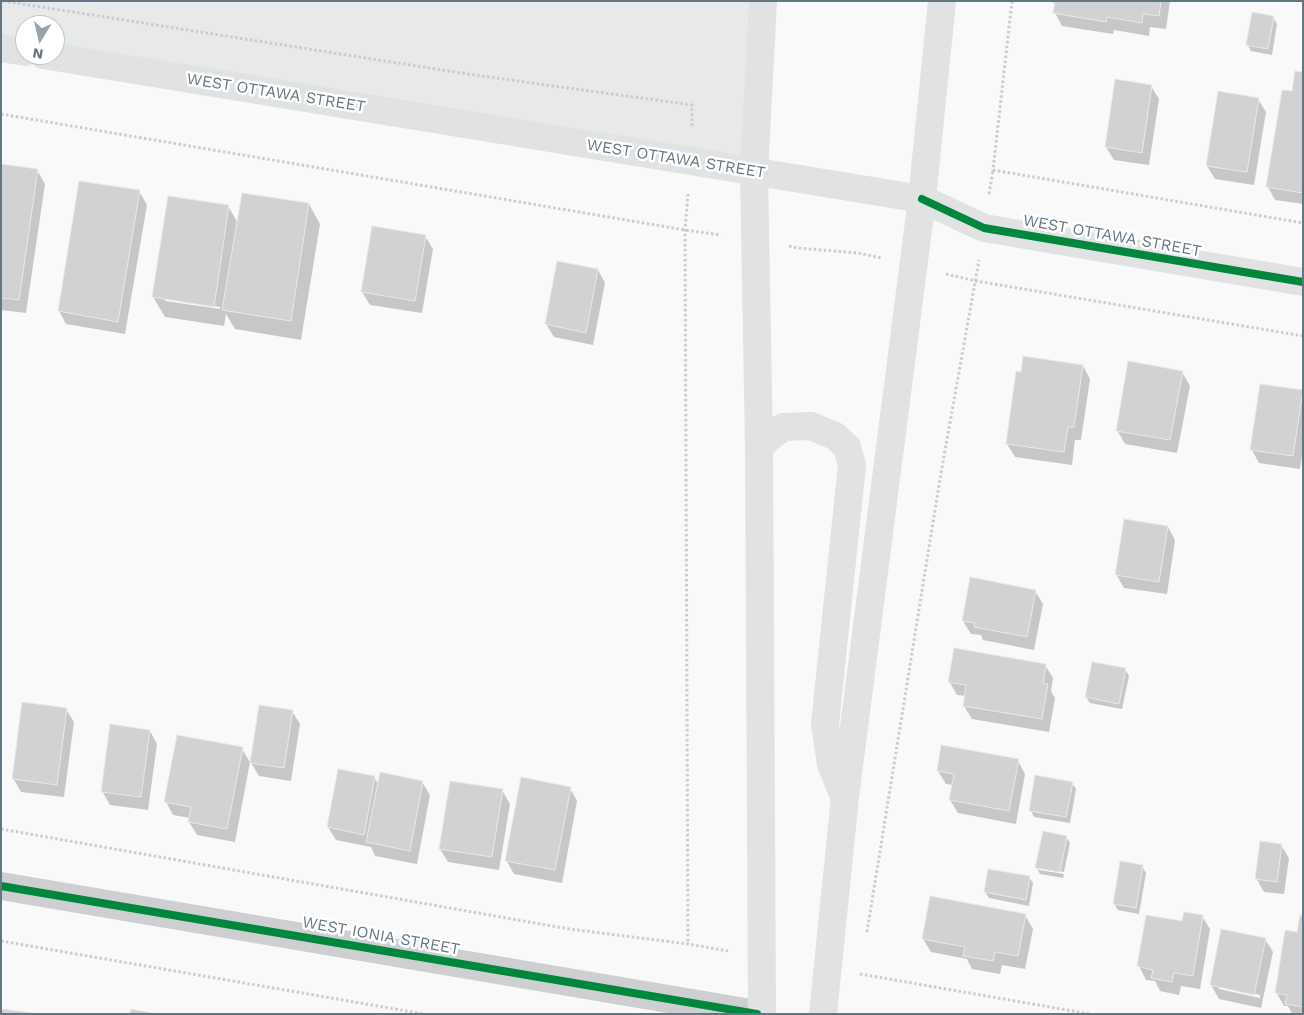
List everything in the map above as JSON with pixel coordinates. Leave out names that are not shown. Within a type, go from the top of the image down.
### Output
[{"type":"main road","points":[[762,1014],[759,446],[754,172],[763,1]]},
{"type":"main road","points":[[824,1014],[845,797],[922,199],[942,1]]},
{"type":"main road","points":[[1,48],[15,50]]},
{"type":"main road","name":"WEST OTTAWA STREET","points":[[65,59],[922,199],[984,228],[1303,282]]},
{"type":"main road","points":[[759,446],[783,427],[811,426],[834,436],[847,447],[852,466],[825,724],[831,764],[845,797]]},
{"type":"street","name":"WEST IONIA STREET","points":[[1,886],[757,1014]]},
{"type":"path","points":[[3,1],[474,75],[692,105]]},
{"type":"path","points":[[1012,1],[993,170],[1303,223]]},
{"type":"path","points":[[1,114],[685,230],[688,944]]},
{"type":"path","points":[[798,248],[858,252]]},
{"type":"path","points":[[867,936],[941,473],[976,280],[1303,336]]},
{"type":"path","points":[[1,829],[569,929],[688,944],[762,957]]},
{"type":"path","points":[[1,941],[424,1014]]},
{"type":"path","points":[[828,968],[1090,1014]]},
{"type":"shaded area","points":[[1,1],[767,1],[754,172],[65,57],[65,15],[15,15],[15,50],[1,48]]},
{"type":"building","points":[[1055,1],[1161,1],[1159,16],[1143,14],[1142,23],[1107,17],[1106,22],[1053,13]]},
{"type":"building","points":[[1252,12],[1274,16],[1268,49],[1246,45]]},
{"type":"building","points":[[1295,71],[1303,72],[1303,193],[1266,187],[1282,90],[1292,91]]},
{"type":"building","points":[[1115,79],[1152,85],[1142,153],[1105,147]]},
{"type":"building","points":[[1218,91],[1259,98],[1247,172],[1206,166]]},
{"type":"building","points":[[1,164],[38,169],[19,300],[1,298]]},
{"type":"building","points":[[79,181],[140,190],[118,322],[58,311]]},
{"type":"building","points":[[242,193],[309,203],[291,321],[222,310]]},
{"type":"building","points":[[168,196],[229,205],[214,307],[152,297]]},
{"type":"building","points":[[372,226],[426,235],[415,301],[361,292]]},
{"type":"building","points":[[557,261],[598,269],[586,333],[545,324]]},
{"type":"building","points":[[1023,356],[1083,365],[1074,427],[1068,427],[1064,452],[1006,444],[1016,371],[1021,372]]},
{"type":"building","points":[[1128,361],[1183,371],[1170,440],[1116,431]]},
{"type":"building","points":[[1260,384],[1303,390],[1293,456],[1250,450]]},
{"type":"building","points":[[1124,519],[1168,526],[1159,582],[1115,575]]},
{"type":"building","points":[[970,577],[1036,590],[1027,637],[974,627],[975,623],[962,621]]},
{"type":"building","points":[[954,648],[1046,664],[1043,683],[1048,684],[1042,719],[963,706],[966,685],[948,682]]},
{"type":"building","points":[[1092,662],[1126,668],[1119,704],[1085,697]]},
{"type":"building","points":[[22,702],[67,708],[57,785],[12,779]]},
{"type":"building","points":[[259,705],[293,710],[284,768],[250,763]]},
{"type":"building","points":[[110,724],[150,730],[141,797],[101,792]]},
{"type":"building","points":[[177,735],[243,747],[227,829],[188,822],[191,807],[164,802]]},
{"type":"building","points":[[941,745],[1019,759],[1009,811],[949,800],[954,774],[937,771]]},
{"type":"building","points":[[338,769],[375,776],[364,835],[327,827]]},
{"type":"building","points":[[380,772],[423,781],[410,851],[366,842]]},
{"type":"building","points":[[1035,775],[1073,782],[1066,817],[1029,811]]},
{"type":"building","points":[[521,777],[571,787],[555,870],[505,861]]},
{"type":"building","points":[[450,781],[503,789],[492,857],[439,849]]},
{"type":"building","points":[[1043,831],[1067,836],[1060,872],[1035,868]]},
{"type":"building","points":[[1260,841],[1282,844],[1277,882],[1255,879]]},
{"type":"building","points":[[1120,861],[1143,865],[1136,908],[1113,904]]},
{"type":"building","points":[[988,869],[1030,876],[1026,900],[984,892]]},
{"type":"building","points":[[930,896],[1026,914],[1018,956],[995,952],[993,961],[963,956],[965,947],[922,939]]},
{"type":"building","points":[[1184,912],[1203,915],[1193,976],[1174,973],[1172,982],[1151,978],[1153,970],[1137,966],[1146,915],[1182,921]]},
{"type":"building","points":[[1300,915],[1303,916],[1303,1007],[1285,1004],[1287,995],[1275,993],[1285,930],[1297,932]]},
{"type":"building","points":[[1221,929],[1266,938],[1254,995],[1210,985]]},
{"type":"building","points":[[1,1009],[41,1014],[1,1014]]},
{"type":"building","points":[[131,1009],[158,1014],[130,1014]]},
{"type":"cycle path","points":[[922,199],[984,228],[1303,282]]},
{"type":"cycle path","points":[[1,886],[757,1014]]}]
